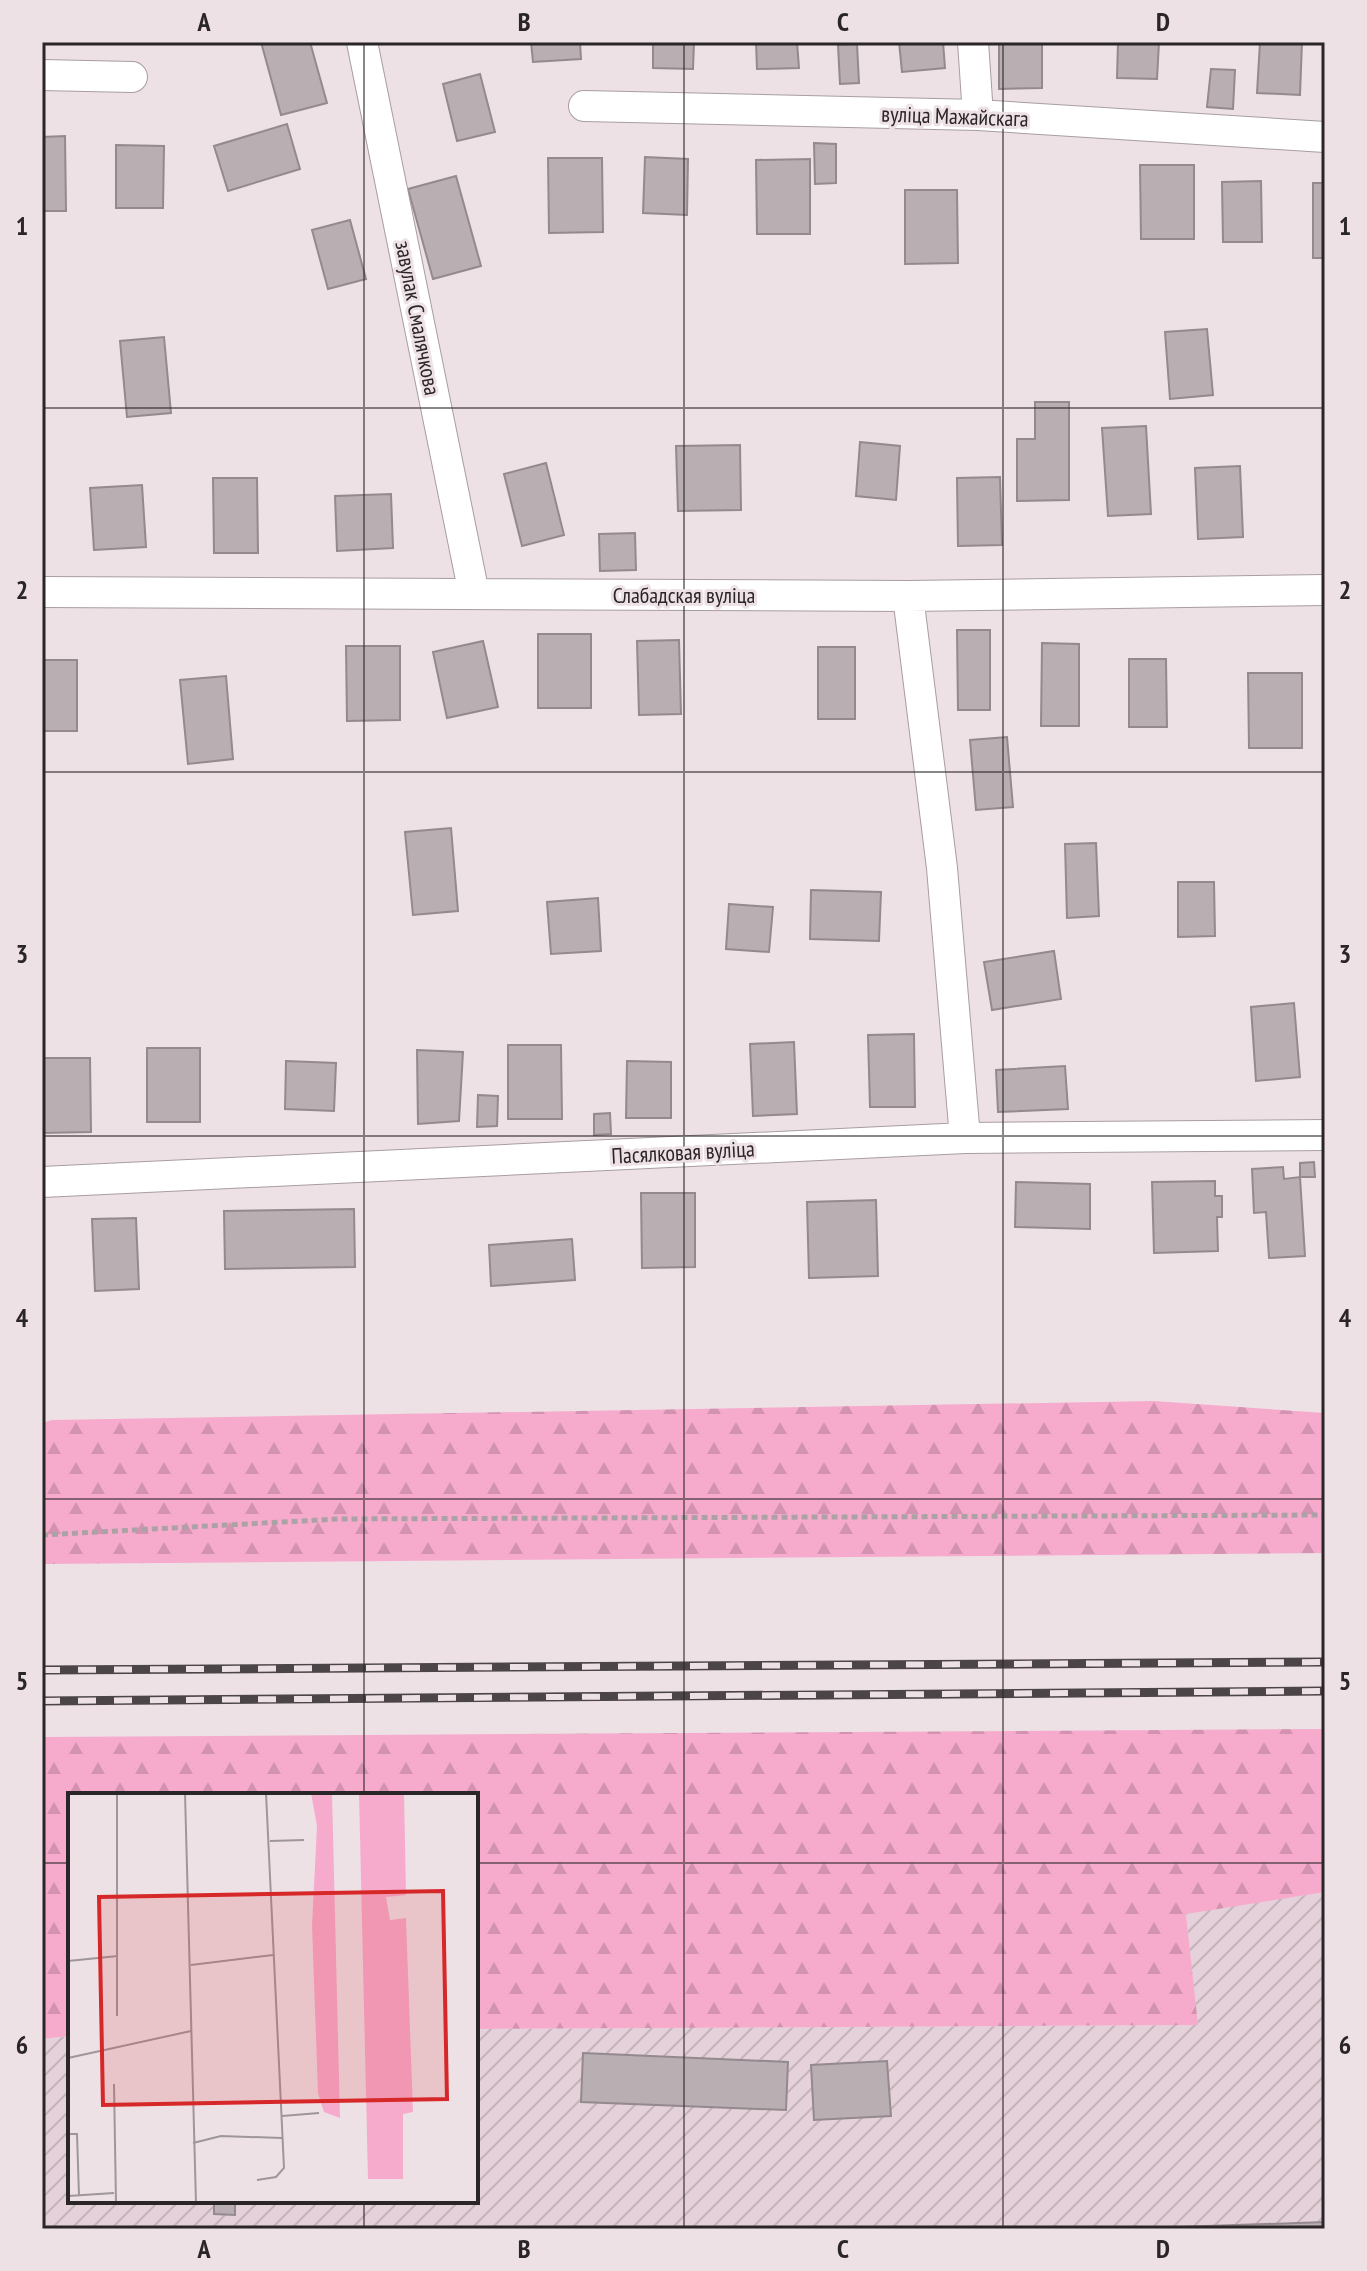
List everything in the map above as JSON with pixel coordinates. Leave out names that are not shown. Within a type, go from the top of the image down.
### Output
[{"type":"street","name":"завулак Смалячкова","points":[[362,42],[474,594]]},
{"type":"street","points":[[973,42],[978,115]]},
{"type":"street","points":[[42,75],[132,77]]},
{"type":"street","name":"вуліца Мажайскага","points":[[584,106],[978,115],[1325,137]]},
{"type":"street","name":"Слабадская вуліца","points":[[42,592],[908,596],[1325,590]]},
{"type":"street","points":[[908,596],[942,868],[965,1138]]},
{"type":"street","name":"Пасялковая вуліца","points":[[42,1182],[965,1138],[1325,1135]]},
{"type":"path","points":[[42,1535],[338,1519],[1325,1515]]},
{"type":"shaded area","points":[[1325,1892],[1325,2229],[42,2229],[42,2039],[68,2036],[68,2203],[478,2203],[478,2029],[1197,2025],[1186,1913]]},
{"type":"green space","points":[[1154,1401],[1325,1413],[1325,1553],[42,1564],[42,1423],[52,1420]]},
{"type":"green space","points":[[1325,1729],[1325,1892],[1186,1914],[1198,2025],[478,2029],[478,1793],[68,1793],[68,2036],[42,2039],[42,1737]]},
{"type":"building","points":[[261,42],[310,42],[327,103],[281,115]]},
{"type":"building","points":[[531,42],[580,42],[581,59],[533,62]]},
{"type":"building","points":[[653,42],[694,42],[693,69],[653,68]]},
{"type":"building","points":[[756,42],[797,42],[799,68],[757,69]]},
{"type":"building","points":[[899,42],[943,42],[945,68],[902,72]]},
{"type":"building","points":[[999,42],[1042,42],[1042,88],[999,89]]},
{"type":"building","points":[[1118,42],[1159,42],[1157,79],[1117,78]]},
{"type":"building","points":[[1260,42],[1302,42],[1300,95],[1257,93]]},
{"type":"building","points":[[857,44],[859,83],[840,84],[838,45]]},
{"type":"building","points":[[1211,69],[1235,70],[1233,109],[1207,107]]},
{"type":"building","points":[[480,74],[495,132],[457,141],[443,84]]},
{"type":"building","points":[[287,124],[300,169],[228,191],[214,146]]},
{"type":"building","points":[[65,136],[66,211],[42,211],[42,137]]},
{"type":"building","points":[[814,143],[836,144],[836,183],[815,184]]},
{"type":"building","points":[[116,145],[164,146],[163,208],[116,208]]},
{"type":"building","points":[[645,157],[688,159],[687,215],[643,213]]},
{"type":"building","points":[[548,158],[602,158],[603,232],[549,233]]},
{"type":"building","points":[[810,159],[810,234],[757,234],[756,160]]},
{"type":"building","points":[[1140,165],[1194,165],[1194,239],[1141,239]]},
{"type":"building","points":[[456,176],[481,266],[433,279],[408,189]]},
{"type":"building","points":[[1261,181],[1262,242],[1223,242],[1222,182]]},
{"type":"building","points":[[1313,183],[1325,183],[1325,258],[1313,258]]},
{"type":"building","points":[[905,190],[957,190],[958,263],[905,264]]},
{"type":"building","points":[[350,220],[366,279],[328,289],[312,230]]},
{"type":"building","points":[[1207,329],[1213,395],[1170,399],[1165,332]]},
{"type":"building","points":[[164,337],[171,413],[127,417],[120,341]]},
{"type":"building","points":[[1035,402],[1069,402],[1069,500],[1017,501],[1017,439],[1035,439]]},
{"type":"building","points":[[1146,426],[1151,514],[1108,516],[1102,428]]},
{"type":"building","points":[[860,442],[900,446],[896,500],[856,496]]},
{"type":"building","points":[[740,445],[741,510],[678,511],[676,446]]},
{"type":"building","points":[[546,463],[564,535],[522,546],[504,474]]},
{"type":"building","points":[[1240,466],[1243,537],[1198,539],[1195,468]]},
{"type":"building","points":[[1000,477],[1002,545],[958,546],[957,478]]},
{"type":"building","points":[[213,478],[257,478],[258,553],[214,553]]},
{"type":"building","points":[[142,485],[146,547],[94,550],[90,488]]},
{"type":"building","points":[[391,494],[393,548],[337,551],[335,496]]},
{"type":"building","points":[[635,533],[636,570],[600,571],[599,534]]},
{"type":"building","points":[[957,630],[990,630],[990,710],[958,710]]},
{"type":"building","points":[[538,634],[591,634],[591,708],[538,708]]},
{"type":"building","points":[[679,640],[681,714],[639,715],[637,641]]},
{"type":"building","points":[[483,641],[498,707],[447,718],[433,652]]},
{"type":"building","points":[[1042,643],[1079,644],[1079,726],[1041,726]]},
{"type":"building","points":[[346,646],[400,646],[400,720],[347,721]]},
{"type":"building","points":[[818,647],[855,647],[855,719],[818,719]]},
{"type":"building","points":[[1129,659],[1166,659],[1167,727],[1129,727]]},
{"type":"building","points":[[42,660],[77,660],[77,731],[42,731]]},
{"type":"building","points":[[1248,673],[1302,673],[1302,748],[1249,748]]},
{"type":"building","points":[[226,676],[233,759],[188,764],[180,680]]},
{"type":"building","points":[[1007,737],[1013,807],[976,810],[970,740]]},
{"type":"building","points":[[451,828],[458,911],[413,915],[405,832]]},
{"type":"building","points":[[1096,843],[1099,916],[1067,918],[1065,844]]},
{"type":"building","points":[[1178,882],[1214,882],[1215,936],[1178,937]]},
{"type":"building","points":[[811,890],[881,892],[879,941],[810,939]]},
{"type":"building","points":[[598,898],[601,951],[551,954],[547,902]]},
{"type":"building","points":[[729,904],[773,907],[769,952],[726,949]]},
{"type":"building","points":[[1054,951],[1061,999],[992,1010],[984,962]]},
{"type":"building","points":[[1294,1003],[1300,1077],[1256,1081],[1251,1007]]},
{"type":"building","points":[[914,1034],[915,1107],[870,1107],[868,1035]]},
{"type":"building","points":[[794,1042],[797,1114],[753,1116],[750,1044]]},
{"type":"building","points":[[508,1045],[561,1045],[562,1119],[508,1119]]},
{"type":"building","points":[[147,1048],[200,1048],[200,1122],[147,1122]]},
{"type":"building","points":[[417,1050],[463,1052],[459,1121],[418,1124]]},
{"type":"building","points":[[42,1058],[90,1058],[91,1132],[42,1133]]},
{"type":"building","points":[[286,1061],[336,1063],[334,1111],[285,1109]]},
{"type":"building","points":[[627,1061],[671,1062],[671,1118],[626,1118]]},
{"type":"building","points":[[1065,1066],[1068,1109],[998,1112],[996,1070]]},
{"type":"building","points":[[478,1095],[498,1096],[497,1126],[477,1127]]},
{"type":"building","points":[[610,1113],[611,1134],[594,1135],[594,1114]]},
{"type":"building","points":[[1314,1162],[1315,1177],[1300,1177],[1300,1163]]},
{"type":"building","points":[[1283,1167],[1284,1179],[1300,1177],[1305,1256],[1269,1258],[1266,1212],[1254,1213],[1252,1169]]},
{"type":"building","points":[[1215,1181],[1215,1196],[1222,1196],[1222,1217],[1217,1217],[1218,1251],[1154,1253],[1152,1182]]},
{"type":"building","points":[[1016,1182],[1090,1184],[1090,1229],[1015,1227]]},
{"type":"building","points":[[641,1193],[695,1193],[695,1267],[642,1268]]},
{"type":"building","points":[[876,1200],[878,1276],[809,1278],[807,1202]]},
{"type":"building","points":[[354,1209],[355,1267],[225,1269],[224,1211]]},
{"type":"building","points":[[136,1218],[139,1289],[95,1291],[92,1219]]},
{"type":"building","points":[[572,1239],[575,1280],[491,1286],[489,1245]]},
{"type":"building","points":[[583,2053],[788,2062],[786,2110],[581,2102]]},
{"type":"building","points":[[887,2061],[891,2116],[814,2120],[811,2065]]},
{"type":"building","points":[[214,2203],[235,2203],[235,2215],[214,2214]]},
{"type":"building","points":[[1325,2222],[1325,2229],[1120,2229]]},
{"type":"railway","points":[[42,1670],[1325,1662]]},
{"type":"railway","points":[[42,1701],[1325,1691]]}]
